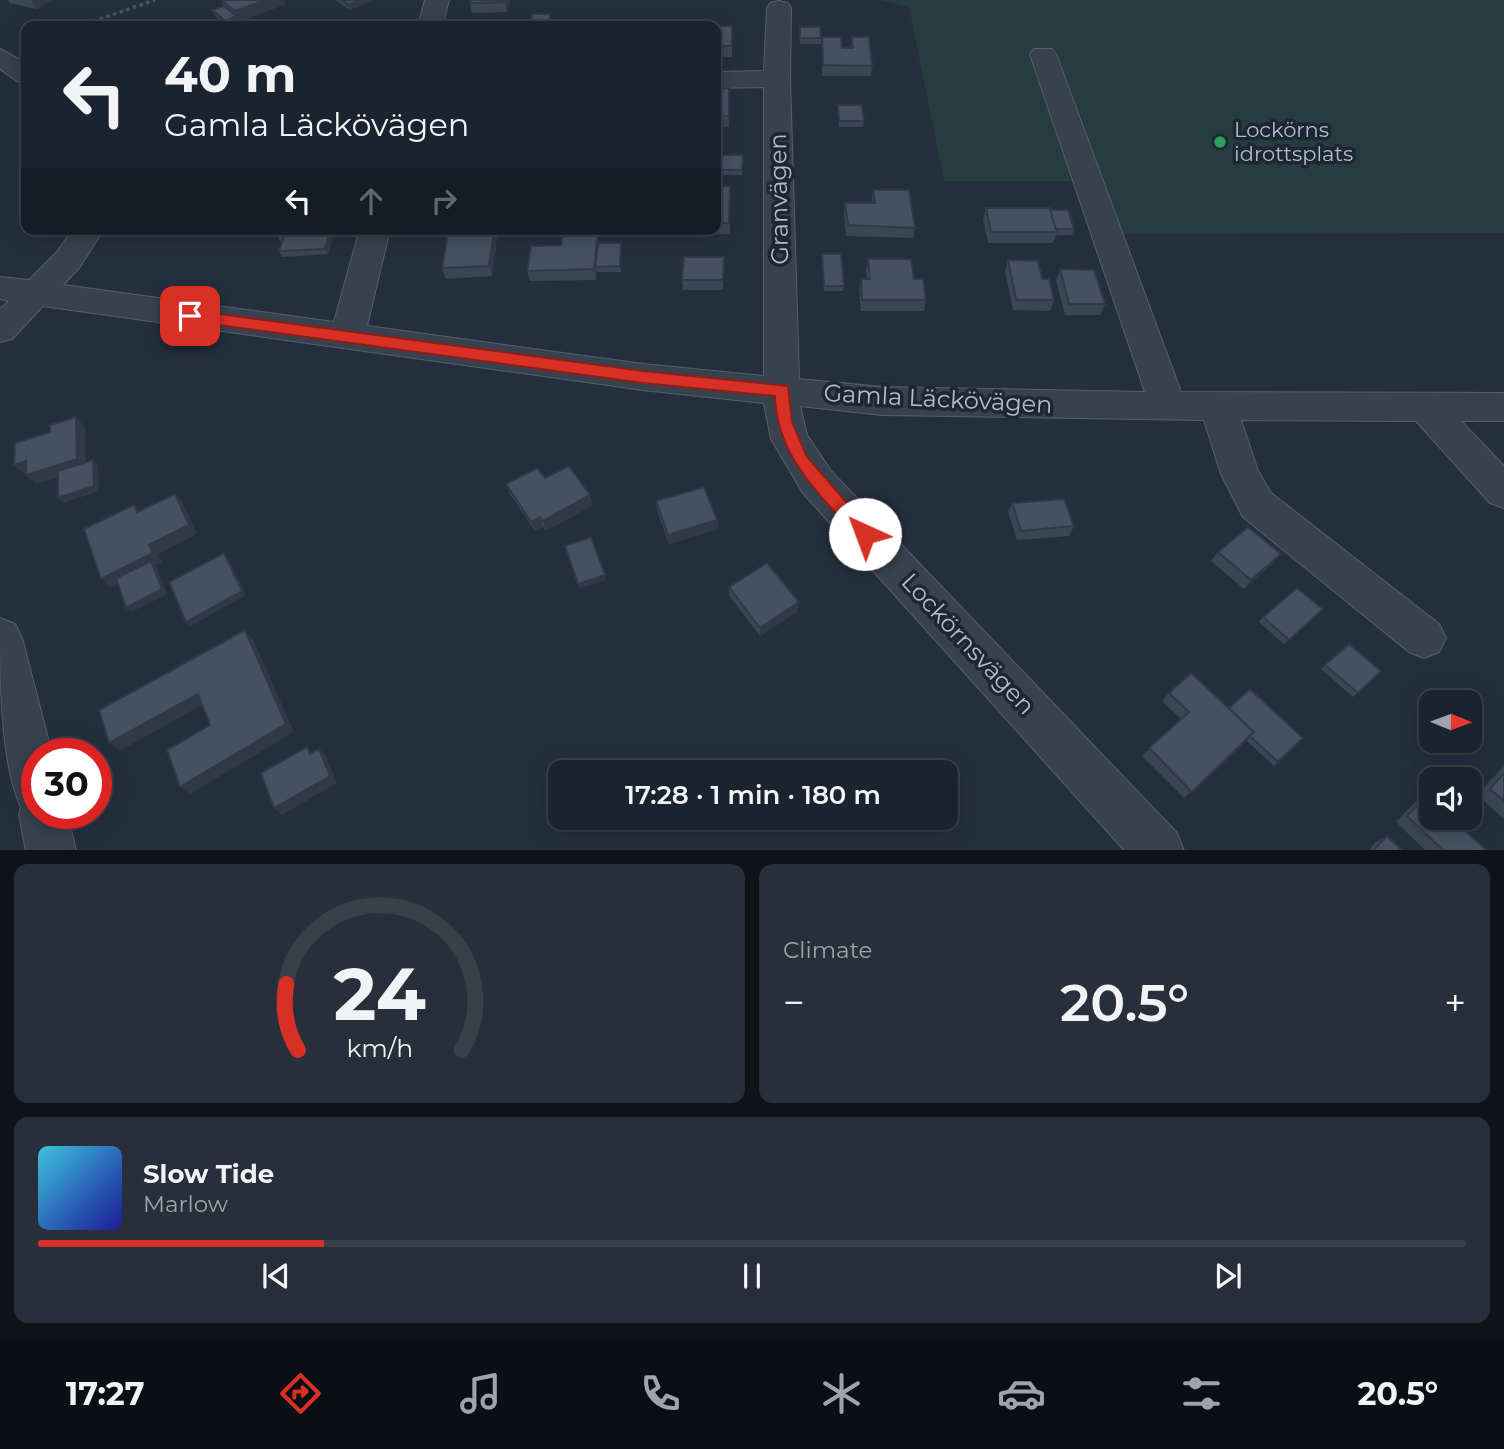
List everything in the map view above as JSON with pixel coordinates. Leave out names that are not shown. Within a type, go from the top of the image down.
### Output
[{"type":"street","points":[[431,21],[437,0]]},
{"type":"street","name":"Granvägen","points":[[779,8],[777,79],[782,390]]},
{"type":"street","points":[[1043,54],[1168,406]]},
{"type":"street","points":[[0,57],[21,72]]},
{"type":"street","points":[[721,80],[777,79]]},
{"type":"street","points":[[0,330],[17,291],[68,260],[85,235]]},
{"type":"street","points":[[347,337],[373,235]]},
{"type":"street","name":"Gamla Läckövägen","points":[[17,291],[643,377],[882,401],[1218,407],[1504,407]]},
{"type":"street","name":"Lockörnsvägen","points":[[782,390],[784,422],[790,439],[817,482],[1159,850]]},
{"type":"street","points":[[1218,407],[1240,474],[1257,505],[1424,638]]},
{"type":"street","points":[[1425,408],[1504,492]]},
{"type":"street","points":[[0,638],[24,738]]},
{"type":"street","points":[[46,829],[51,850]]},
{"type":"path","points":[[94,21],[155,0]]},
{"type":"green space","name":"Lockörns idrottsplats","points":[[879,0],[1504,0],[1504,233],[1119,234],[1099,181],[944,181],[909,7]]},
{"type":"building","points":[[221,0],[265,0],[235,11]]},
{"type":"building","points":[[341,0],[359,0],[349,5]]},
{"type":"building","points":[[471,0],[506,0],[470,3]]},
{"type":"building","points":[[224,6],[237,16],[225,21],[212,10]]},
{"type":"building","points":[[532,14],[550,14],[550,21],[531,21]]},
{"type":"building","points":[[721,26],[732,26],[732,46],[721,46]]},
{"type":"building","points":[[800,27],[820,27],[821,38],[800,38]]},
{"type":"building","points":[[822,37],[841,37],[842,48],[853,48],[852,37],[869,37],[872,66],[823,65]]},
{"type":"building","points":[[729,88],[729,116],[721,116],[721,89]]},
{"type":"building","points":[[838,105],[862,105],[864,121],[839,121]]},
{"type":"building","points":[[721,155],[743,155],[742,170],[721,170]]},
{"type":"building","points":[[721,186],[730,186],[729,223],[721,223]]},
{"type":"building","points":[[873,190],[909,190],[915,228],[848,225],[845,203],[875,203]]},
{"type":"building","points":[[986,208],[1050,208],[1057,232],[991,232]]},
{"type":"building","points":[[1050,210],[1068,210],[1074,229],[1056,229]]},
{"type":"building","points":[[329,235],[325,249],[279,251],[284,236]]},
{"type":"building","points":[[448,235],[493,235],[489,266],[442,268]]},
{"type":"building","points":[[563,235],[598,235],[594,269],[527,271],[531,246],[561,245]]},
{"type":"building","points":[[598,243],[621,243],[620,266],[595,267]]},
{"type":"building","points":[[822,254],[841,254],[844,286],[824,286]]},
{"type":"building","points":[[684,257],[724,257],[723,280],[682,280]]},
{"type":"building","points":[[868,259],[911,259],[914,279],[923,279],[926,300],[862,300],[861,279],[870,279]]},
{"type":"building","points":[[1008,260],[1038,261],[1042,279],[1049,279],[1054,300],[1016,300]]},
{"type":"building","points":[[1060,269],[1094,270],[1105,304],[1069,304]]},
{"type":"building","points":[[76,417],[77,459],[26,475],[26,461],[14,465],[15,443],[50,432],[50,425]]},
{"type":"building","points":[[93,460],[94,486],[58,498],[58,471]]},
{"type":"building","points":[[569,466],[590,495],[543,521],[540,517],[531,522],[506,484],[537,468],[545,478]]},
{"type":"building","points":[[704,487],[717,520],[668,535],[656,501]]},
{"type":"building","points":[[175,494],[189,525],[149,545],[153,553],[101,579],[84,529],[134,505],[137,512]]},
{"type":"building","points":[[1064,499],[1074,526],[1021,531],[1012,503]]},
{"type":"building","points":[[1248,527],[1281,554],[1251,580],[1218,552]]},
{"type":"building","points":[[591,537],[605,575],[578,584],[565,546]]},
{"type":"building","points":[[224,553],[242,591],[186,622],[169,582]]},
{"type":"building","points":[[151,561],[162,589],[126,608],[116,578]]},
{"type":"building","points":[[767,563],[799,602],[760,628],[729,587]]},
{"type":"building","points":[[1297,588],[1323,609],[1289,640],[1263,617]]},
{"type":"building","points":[[245,630],[286,724],[180,787],[167,750],[210,725],[198,694],[112,741],[112,738],[107,738],[99,710]]},
{"type":"building","points":[[1349,644],[1381,671],[1358,693],[1325,665]]},
{"type":"building","points":[[1191,673],[1254,732],[1192,792],[1149,748],[1189,712],[1169,693]]},
{"type":"building","points":[[1250,689],[1303,738],[1278,762],[1250,736],[1254,732],[1229,708]]},
{"type":"building","points":[[307,747],[310,754],[319,749],[330,776],[274,808],[261,773]]},
{"type":"building","points":[[1504,773],[1504,801],[1490,789]]},
{"type":"building","points":[[1419,804],[1419,827],[1407,816]]},
{"type":"building","points":[[1422,830],[1465,830],[1486,850],[1443,850]]},
{"type":"building","points":[[1387,836],[1402,850],[1374,850]]},
{"type":"place","name":"Lockörns idrottsplats","points":[[1220,142]]},
{"type":"route","points":[[190,316],[643,377],[782,390],[784,422],[801,461],[865,534]]}]
